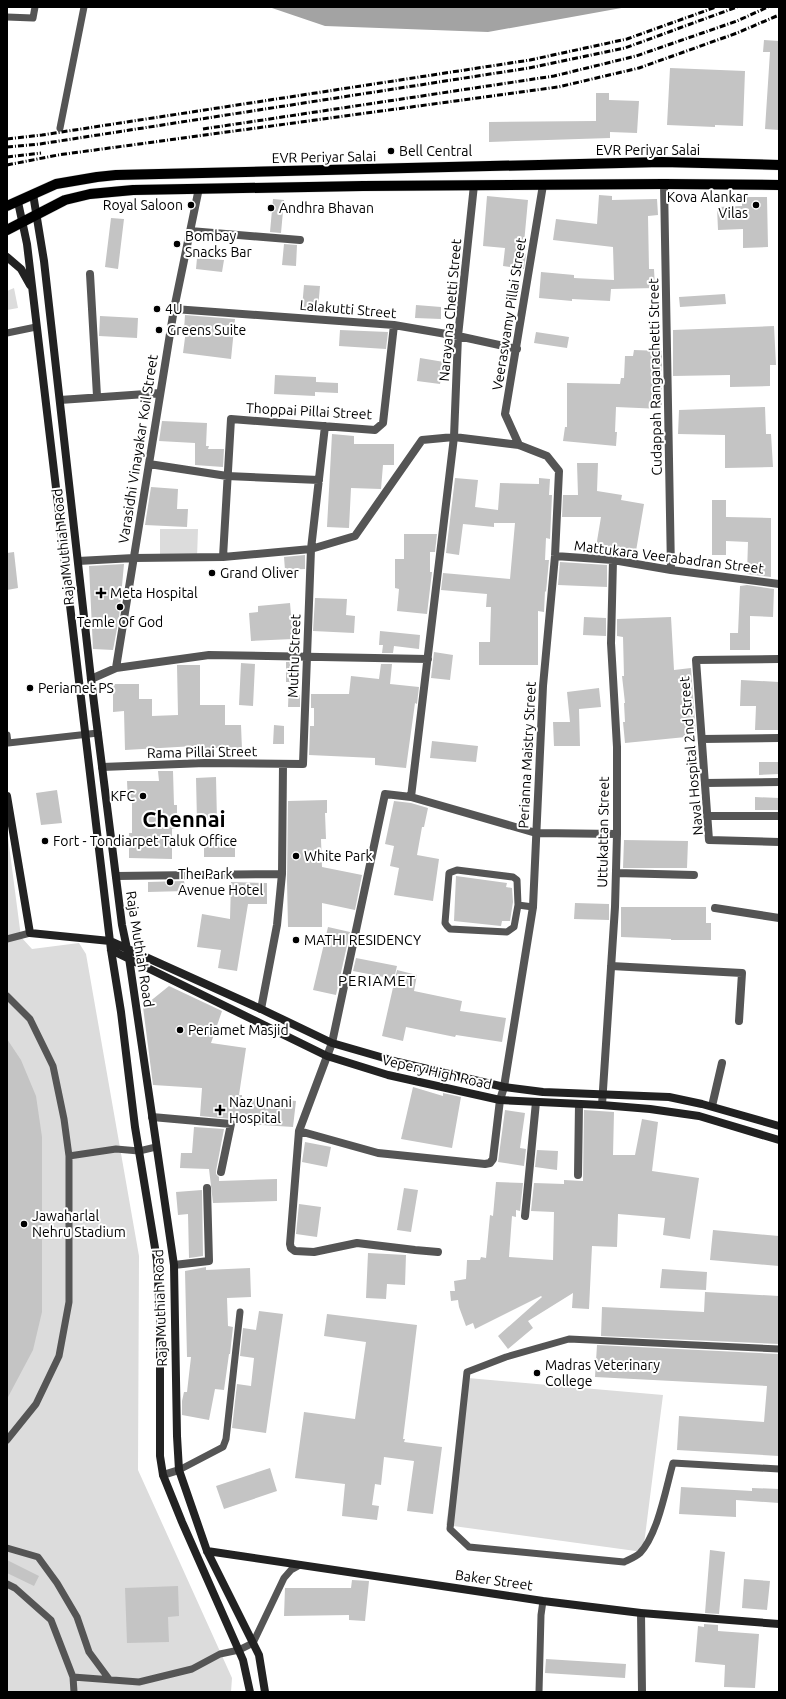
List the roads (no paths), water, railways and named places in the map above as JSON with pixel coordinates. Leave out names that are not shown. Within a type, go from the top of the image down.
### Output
[{"type":"main road","name":"EVR Periyar Salai","points":[[7,206],[56,184],[116,176],[662,162],[779,165]]},
{"type":"main road","name":"EVR Periyar Salai","points":[[7,230],[65,200],[90,194],[139,190],[474,185],[779,185]]},
{"type":"main road","name":"Raja Muthiah Road","points":[[33,194],[40,230],[91,679],[122,924],[129,958],[174,1265],[179,1470],[207,1551],[259,1655],[265,1692]]},
{"type":"main road","name":"Raja Muthiah Road","points":[[18,202],[26,235],[84,736],[111,950],[121,1012],[139,1151],[157,1260],[160,1318],[160,1456],[163,1475],[182,1522],[243,1660],[250,1692]]},
{"type":"main road","points":[[7,257],[21,269],[29,283],[33,297]]},
{"type":"main road","points":[[7,796],[30,933]]},
{"type":"main road","name":"Vepery High Road","points":[[30,933],[110,941],[261,1008],[332,1043],[398,1062],[504,1087],[543,1092],[669,1097],[712,1106],[779,1126]]},
{"type":"main road","name":"Vepery High Road","points":[[111,950],[327,1056],[388,1075],[500,1100],[602,1105],[650,1109],[699,1116],[779,1140]]},
{"type":"main road","name":"Baker Street","points":[[207,1551],[543,1601],[641,1614],[779,1624]]},
{"type":"street","name":"Cudappah Rangarachetti Street","points":[[664,184],[671,570]]},
{"type":"street","name":"Narayana Chetti Street","points":[[412,797],[454,437],[458,336],[474,185]]},
{"type":"street","name":"Veeraswamy Pillai Street","points":[[519,445],[506,414],[543,185]]},
{"type":"street","name":"Varasidhi Vinayakar Koil Street","points":[[116,668],[174,309],[199,188]]},
{"type":"street","points":[[190,231],[300,240]]},
{"type":"street","points":[[90,274],[97,396]]},
{"type":"street","name":"Lalakutti Street","points":[[174,309],[394,325],[458,336],[517,349]]},
{"type":"street","name":"Thoppai Pillai Street","points":[[227,476],[230,419],[375,430],[383,423],[394,325]]},
{"type":"street","points":[[60,400],[97,396],[160,393]]},
{"type":"street","name":"Muthu Street","points":[[303,764],[311,549],[325,426]]},
{"type":"street","name":"Perianna Maistry Street","points":[[78,561],[134,558],[222,557],[311,549],[355,536],[422,440],[454,437],[519,445],[547,456],[559,472],[555,556],[543,686],[533,907],[504,1087],[500,1100],[493,1159],[490,1163],[486,1164],[378,1153],[299,1131]]},
{"type":"street","points":[[149,464],[227,476],[319,480]]},
{"type":"street","points":[[222,557],[227,476]]},
{"type":"street","name":"Mattukara Veerabadran Street","points":[[555,556],[613,560],[671,570],[779,584]]},
{"type":"street","name":"Uttukattan Street","points":[[602,1105],[611,966],[617,834],[617,747],[611,643],[613,560]]},
{"type":"street","points":[[91,679],[116,668],[208,655],[428,658]]},
{"type":"street","name":"Naval Hospital 2nd Street","points":[[779,659],[696,660],[709,840],[779,842]]},
{"type":"street","points":[[702,739],[779,738]]},
{"type":"street","name":"Rama Pillai Street","points":[[102,767],[205,763],[303,764]]},
{"type":"street","points":[[261,1008],[277,926],[282,874],[283,764]]},
{"type":"street","points":[[705,782],[779,782]]},
{"type":"street","points":[[438,1252],[357,1243],[314,1252],[295,1251],[291,1248],[290,1244],[299,1131],[332,1043],[385,794],[412,797],[536,833],[617,834]]},
{"type":"street","points":[[708,816],[779,816]]},
{"type":"street","points":[[616,873],[694,875]]},
{"type":"street","points":[[116,876],[282,874]]},
{"type":"street","points":[[714,908],[779,918]]},
{"type":"street","points":[[611,966],[742,973],[739,1021]]},
{"type":"street","points":[[712,1106],[722,1063]]},
{"type":"street","points":[[525,1216],[536,1102]]},
{"type":"street","points":[[578,1175],[579,1104]]},
{"type":"street","points":[[152,1117],[231,1124],[221,1172]]},
{"type":"street","points":[[174,1265],[209,1261],[207,1188]]},
{"type":"street","points":[[163,1475],[179,1470]]},
{"type":"street","points":[[641,1614],[642,1692]]},
{"type":"lane","points":[[7,17],[33,18],[35,7]]},
{"type":"lane","points":[[60,128],[84,7]]},
{"type":"lane","points":[[7,333],[36,327]]},
{"type":"lane","points":[[7,735],[8,743],[51,737],[98,734]]},
{"type":"lane","points":[[457,870],[513,878],[517,880],[518,884],[518,905],[514,926],[507,932],[450,928],[446,926],[445,923],[449,873],[457,870]]},
{"type":"lane","points":[[518,905],[533,907]]},
{"type":"lane","points":[[7,939],[30,933]]},
{"type":"lane","points":[[7,996],[30,1019],[53,1066],[64,1119],[69,1156],[69,1302],[59,1356],[36,1404],[7,1440]]},
{"type":"lane","points":[[69,1156],[116,1149],[139,1151],[156,1147]]},
{"type":"lane","points":[[179,1470],[223,1447],[226,1439],[240,1312]]},
{"type":"lane","points":[[779,1349],[569,1339],[506,1357],[467,1372],[450,1530],[469,1547],[624,1562],[640,1553],[651,1535],[660,1514],[673,1462],[779,1469]]},
{"type":"lane","points":[[7,1548],[38,1557],[77,1617],[89,1652],[109,1679]]},
{"type":"lane","points":[[73,1677],[139,1682],[192,1668],[220,1654],[239,1650],[253,1643],[284,1578],[291,1570],[300,1565]]},
{"type":"lane","points":[[7,1584],[15,1588],[51,1620],[73,1677],[74,1692]]},
{"type":"lane","points":[[539,1692],[541,1615],[543,1601]]},
{"type":"railway","points":[[7,139],[42,135],[530,60],[627,39],[716,7]]},
{"type":"railway","points":[[7,147],[40,144],[529,68],[625,48],[737,7]]},
{"type":"railway","points":[[203,129],[554,76],[636,56],[737,21],[768,7]]},
{"type":"railway","points":[[7,165],[58,155],[558,87],[639,68],[737,33],[779,15]]},
{"type":"railway","points":[[7,157],[41,153]]},
{"type":"place","name":"Bell Central","points":[[391,151]]},
{"type":"place","name":"Royal Saloon","points":[[191,205]]},
{"type":"place","name":"Kova Alankar Vilas","points":[[756,205]]},
{"type":"place","name":"Andhra Bhavan","points":[[271,208]]},
{"type":"place","name":"Bombay Snacks Bar","points":[[177,244]]},
{"type":"place","name":"4U","points":[[157,309]]},
{"type":"place","name":"Greens Suite","points":[[159,330]]},
{"type":"place","name":"Grand Oliver","points":[[212,573]]},
{"type":"place","name":"Meta Hospital","points":[[101,593]]},
{"type":"place","name":"Temle Of God","points":[[120,607]]},
{"type":"place","name":"Periamet PS","points":[[30,688]]},
{"type":"place","name":"KFC","points":[[143,796]]},
{"type":"place","name":"Fort - Tondiarpet Taluk Office","points":[[45,841]]},
{"type":"place","name":"White Park","points":[[296,856]]},
{"type":"place","name":"The Park Avenue Hotel","points":[[170,882]]},
{"type":"place","name":"MATHI RESIDENCY","points":[[296,940]]},
{"type":"place","name":"Periamet Masjid","points":[[180,1030]]},
{"type":"place","name":"Naz Unani Hospital","points":[[220,1110]]},
{"type":"place","name":"Jawaharlal Nehru Stadium","points":[[24,1224]]},
{"type":"place","name":"Madras Veterinary College","points":[[537,1373]]},
{"type":"district","name":"Chennai","points":[[184,818]]},
{"type":"district","name":"PERIAMET","points":[[377,980]]}]
